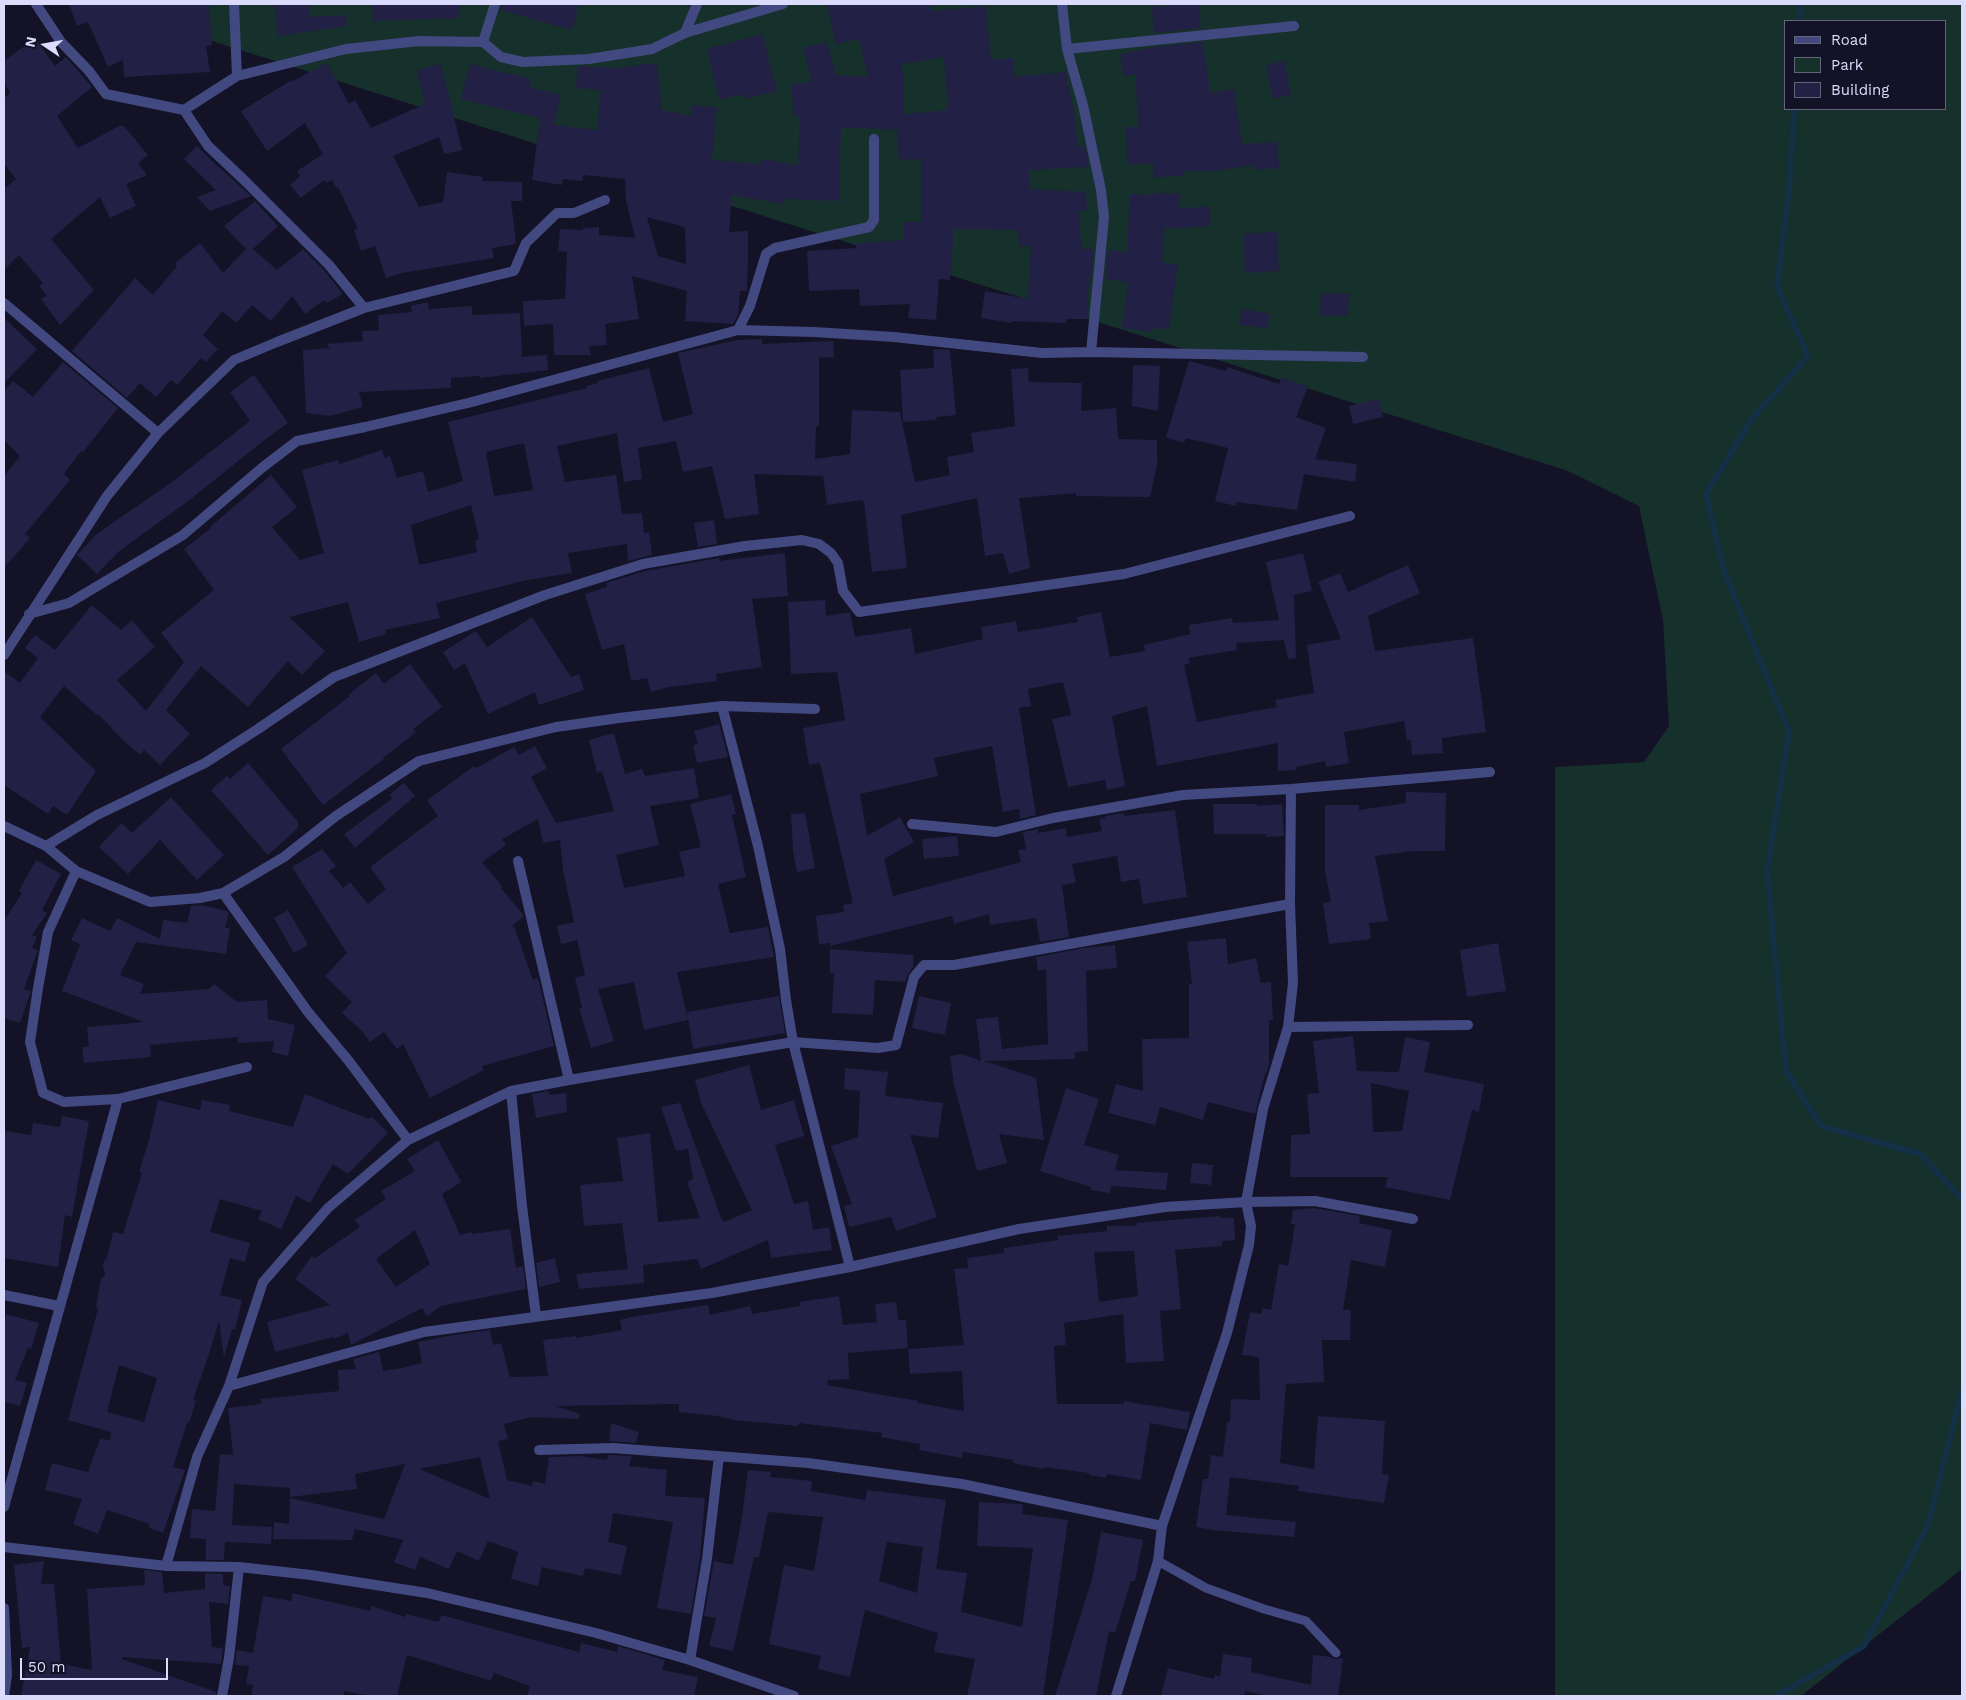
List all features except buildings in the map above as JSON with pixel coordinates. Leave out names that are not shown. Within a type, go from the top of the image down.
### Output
[{"type":"street","points":[[36,4],[61,42],[89,71],[106,94],[184,110],[237,76],[346,49],[418,40],[483,42],[501,57],[523,62],[590,59],[652,49],[685,33],[783,4]]},
{"type":"street","points":[[234,4],[237,76]]},
{"type":"street","points":[[483,42],[495,4]]},
{"type":"street","points":[[685,33],[697,4]]},
{"type":"street","points":[[1062,4],[1067,48],[1083,105],[1101,190],[1104,217],[1091,352]]},
{"type":"street","points":[[1067,48],[1294,26]]},
{"type":"street","points":[[184,110],[208,146],[329,264],[364,308]]},
{"type":"street","points":[[738,330],[750,306],[766,254],[775,248],[869,227],[874,220],[874,139]]},
{"type":"street","points":[[4,655],[107,496],[158,433],[234,360],[364,308],[514,271],[526,243],[557,213],[574,214],[605,200]]},
{"type":"street","points":[[4,303],[158,433]]},
{"type":"street","points":[[29,614],[69,603],[183,535],[297,441],[468,403],[738,330],[894,337],[1042,353],[1091,352],[1363,357]]},
{"type":"street","points":[[46,846],[97,815],[205,763],[334,677],[545,594],[643,564],[744,546],[802,540],[819,544],[831,553],[838,562],[843,590],[860,612],[1124,574],[1350,516]]},
{"type":"street","points":[[4,826],[46,846],[76,871],[150,902],[200,898],[224,892],[284,857],[336,816],[419,761],[556,727],[722,706],[815,709]]},
{"type":"street","points":[[722,706],[758,846],[780,949],[793,1042],[850,1267]]},
{"type":"street","points":[[912,824],[996,832],[1053,818],[1183,795],[1291,789],[1490,772]]},
{"type":"street","points":[[1116,1696],[1158,1560],[1162,1526],[1227,1332],[1249,1244],[1251,1226],[1246,1202],[1263,1109],[1288,1027],[1293,983],[1290,904],[1291,789]]},
{"type":"street","points":[[518,861],[569,1080]]},
{"type":"street","points":[[76,871],[48,932],[30,1042],[43,1093],[64,1102],[118,1099],[247,1067]]},
{"type":"street","points":[[224,892],[308,1012],[348,1060],[408,1140]]},
{"type":"street","points":[[166,1566],[197,1457],[229,1386],[263,1282],[328,1208],[408,1140],[511,1091],[793,1042],[878,1048],[896,1044],[914,977],[924,965],[954,965],[1290,904]]},
{"type":"street","points":[[1288,1027],[1468,1024]]},
{"type":"street","points":[[511,1091],[522,1206],[536,1316]]},
{"type":"street","points":[[4,1507],[118,1099]]},
{"type":"street","points":[[229,1386],[424,1332],[712,1293],[850,1267],[1018,1229],[1165,1207],[1246,1202],[1315,1201],[1413,1219]]},
{"type":"street","points":[[4,1296],[60,1306]]},
{"type":"street","points":[[539,1450],[613,1448],[808,1463],[962,1484],[1162,1526]]},
{"type":"street","points":[[690,1660],[707,1559],[719,1456]]},
{"type":"street","points":[[4,1548],[166,1566],[239,1566],[427,1593],[596,1633],[690,1660],[794,1696]]},
{"type":"street","points":[[222,1696],[229,1658],[239,1566]]},
{"type":"street","points":[[4,1608],[6,1675],[4,1696]]},
{"type":"lane","points":[[1158,1560],[1206,1588],[1306,1622],[1336,1653]]},
{"type":"green space","points":[[95,4],[1962,4],[1962,1569],[1801,1696],[1555,1696],[1555,767],[1644,762],[1669,726],[1663,620],[1639,506],[1568,471]]},
{"type":"waterway","points":[[1799,20],[1801,4]]},
{"type":"waterway","points":[[1794,110],[1789,190],[1777,286],[1808,356],[1751,420],[1706,494],[1724,571],[1789,732],[1767,871],[1786,1071],[1821,1126],[1920,1154],[1962,1199]]},
{"type":"waterway","points":[[1776,1696],[1864,1646],[1928,1525],[1962,1391]]}]
